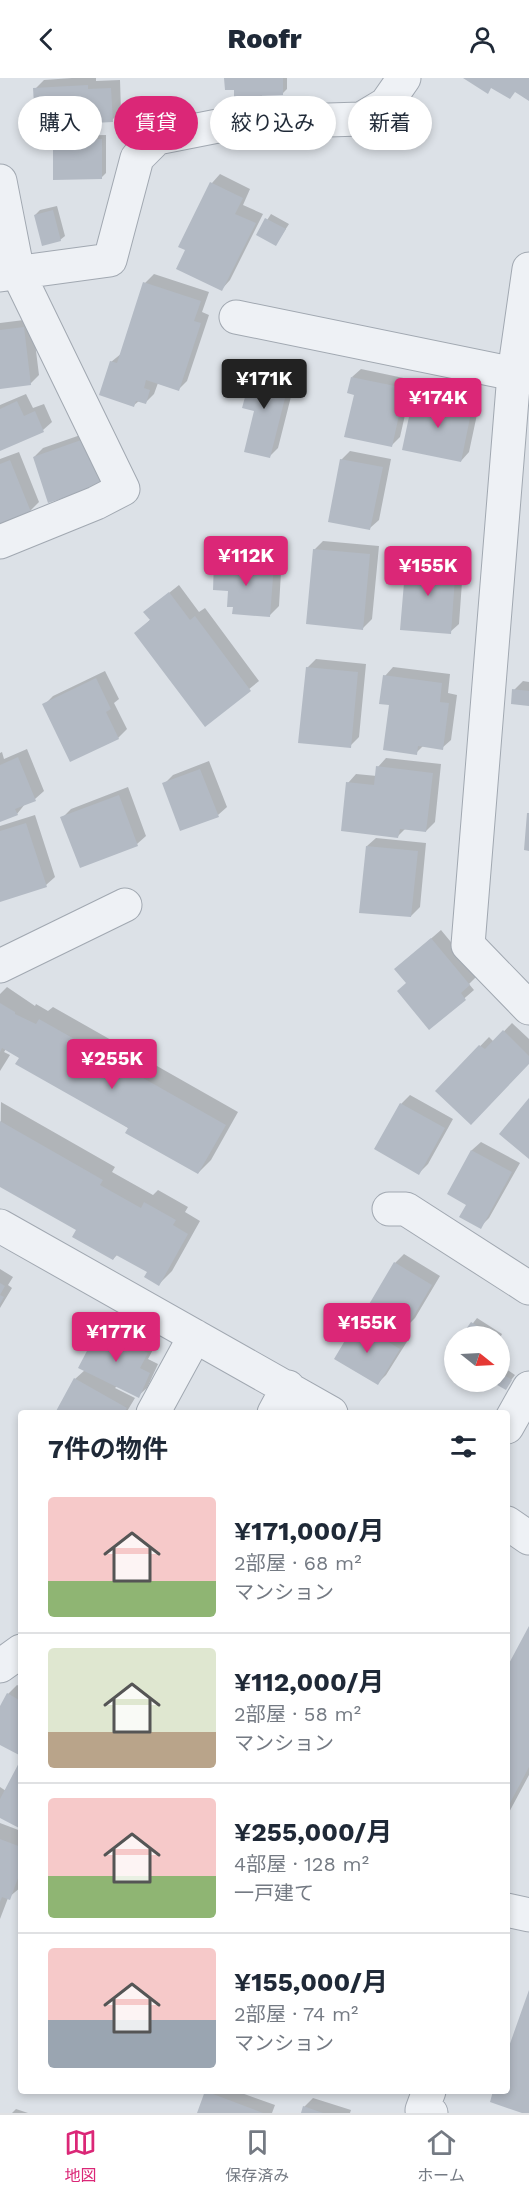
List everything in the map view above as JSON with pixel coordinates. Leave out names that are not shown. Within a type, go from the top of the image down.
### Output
[{"type":"street","points":[[9,274],[110,260],[137,158],[157,138],[233,123],[361,119],[386,104],[404,78]]},
{"type":"street","points":[[0,181],[9,274],[123,489],[96,503],[0,542]]},
{"type":"street","points":[[529,268],[468,945],[529,1008]]},
{"type":"street","points":[[236,316],[521,376]]},
{"type":"street","points":[[0,966],[125,905]]},
{"type":"street","points":[[389,1209],[406,1209],[529,1288]]},
{"type":"street","points":[[0,1226],[195,1336],[281,1400],[319,1410]]},
{"type":"street","points":[[155,1410],[195,1336]]},
{"type":"street","points":[[510,1422],[529,1388]]},
{"type":"street","points":[[510,1524],[529,1538]]},
{"type":"street","points":[[0,1666],[18,1653]]},
{"type":"street","points":[[510,1911],[529,1916]]},
{"type":"street","points":[[428,2094],[422,2110],[431,2113]]},
{"type":"building","points":[[224,78],[283,78],[283,95],[234,96],[234,90],[225,90]]},
{"type":"building","points":[[463,78],[529,78],[529,101],[515,92],[510,99],[491,88],[488,94]]},
{"type":"building","points":[[88,85],[88,89],[111,88],[113,122],[102,123],[102,96],[33,96],[33,88]]},
{"type":"building","points":[[53,150],[102,150],[102,179],[53,180]]},
{"type":"building","points":[[210,182],[243,198],[235,214],[256,223],[222,291],[176,269],[185,250],[178,247]]},
{"type":"building","points":[[53,210],[61,241],[42,246],[34,215]]},
{"type":"building","points":[[265,218],[286,229],[276,246],[256,235]]},
{"type":"building","points":[[143,282],[201,301],[194,321],[201,323],[179,391],[146,380],[144,388],[150,390],[146,404],[136,401],[134,407],[99,395],[110,361],[117,363]]},
{"type":"building","points":[[24,327],[31,385],[0,389],[0,330]]},
{"type":"building","points":[[253,368],[290,378],[270,458],[244,452],[254,411],[242,408]]},
{"type":"building","points":[[351,377],[405,388],[392,447],[344,437],[354,395],[347,393]]},
{"type":"building","points":[[422,393],[464,402],[462,411],[471,413],[461,462],[402,450],[410,412],[418,413]]},
{"type":"building","points":[[17,401],[24,416],[35,411],[44,432],[0,451],[0,409]]},
{"type":"building","points":[[84,439],[106,484],[48,503],[33,457]]},
{"type":"building","points":[[340,459],[383,467],[370,530],[328,522]]},
{"type":"building","points":[[10,460],[31,512],[16,518],[18,524],[0,531],[0,464]]},
{"type":"building","points":[[313,549],[370,554],[363,630],[306,624]]},
{"type":"building","points":[[406,559],[456,563],[451,634],[400,630]]},
{"type":"building","points":[[214,561],[274,564],[270,617],[232,614],[233,607],[227,607],[228,591],[213,590]]},
{"type":"building","points":[[169,592],[190,620],[195,616],[251,691],[205,727],[134,633],[150,620],[143,612]]},
{"type":"building","points":[[306,667],[358,672],[351,748],[298,743]]},
{"type":"building","points":[[383,675],[442,683],[440,702],[449,703],[443,750],[418,746],[417,755],[383,750],[389,705],[379,704]]},
{"type":"building","points":[[96,678],[111,709],[106,712],[119,739],[70,762],[42,704]]},
{"type":"building","points":[[512,689],[529,691],[529,706],[511,704]]},
{"type":"building","points":[[18,757],[36,801],[15,809],[18,815],[0,822],[0,765]]},
{"type":"building","points":[[376,766],[433,773],[426,832],[400,829],[398,838],[341,831],[346,782],[374,785]]},
{"type":"building","points":[[200,769],[219,817],[180,831],[162,783]]},
{"type":"building","points":[[119,795],[138,846],[80,868],[60,817]]},
{"type":"building","points":[[527,813],[529,813],[529,851],[524,850]]},
{"type":"building","points":[[26,823],[47,887],[0,902],[0,831]]},
{"type":"building","points":[[366,846],[418,851],[411,917],[359,913]]},
{"type":"building","points":[[431,938],[470,985],[461,993],[466,1000],[429,1030],[397,991],[406,983],[394,969]]},
{"type":"building","points":[[0,1003],[15,1014],[36,1024],[39,1019],[226,1125],[198,1174],[125,1133],[128,1128],[15,1064],[19,1058],[2,1048],[0,1052]]},
{"type":"building","points":[[503,1030],[529,1056],[529,1064],[471,1125],[435,1091],[479,1045],[485,1049]]},
{"type":"building","points":[[529,1098],[529,1159],[499,1134]]},
{"type":"building","points":[[400,1103],[445,1128],[419,1175],[374,1149]]},
{"type":"building","points":[[0,1121],[103,1180],[100,1185],[141,1208],[144,1202],[176,1220],[173,1225],[188,1234],[159,1286],[144,1277],[147,1272],[116,1255],[113,1260],[72,1237],[76,1230],[0,1187]]},
{"type":"building","points":[[471,1150],[512,1172],[481,1229],[459,1217],[466,1205],[447,1194]]},
{"type":"building","points":[[394,1262],[432,1285],[406,1329],[368,1306]]},
{"type":"building","points":[[0,1283],[5,1286],[0,1295]]},
{"type":"building","points":[[356,1322],[400,1349],[378,1385],[334,1359]]},
{"type":"building","points":[[99,1328],[148,1353],[140,1368],[150,1373],[139,1398],[78,1368]]},
{"type":"building","points":[[74,1378],[127,1408],[126,1410],[57,1410]]},
{"type":"building","points":[[529,1626],[529,1767],[510,1803],[510,1661]]},
{"type":"building","points":[[7,1693],[18,1699],[18,1754],[0,1745],[0,1706]]},
{"type":"building","points":[[18,1765],[18,1827],[0,1818],[0,1799]]},
{"type":"building","points":[[0,1839],[18,1846],[18,1878],[10,1900],[2,1897],[0,1902]]},
{"type":"building","points":[[529,1990],[529,2113],[522,2113],[490,2102],[492,2094],[510,2094],[510,2044]]},
{"type":"building","points":[[204,2094],[213,2094],[263,2113],[197,2113]]},
{"type":"building","points":[[303,2106],[323,2113],[301,2113]]}]
